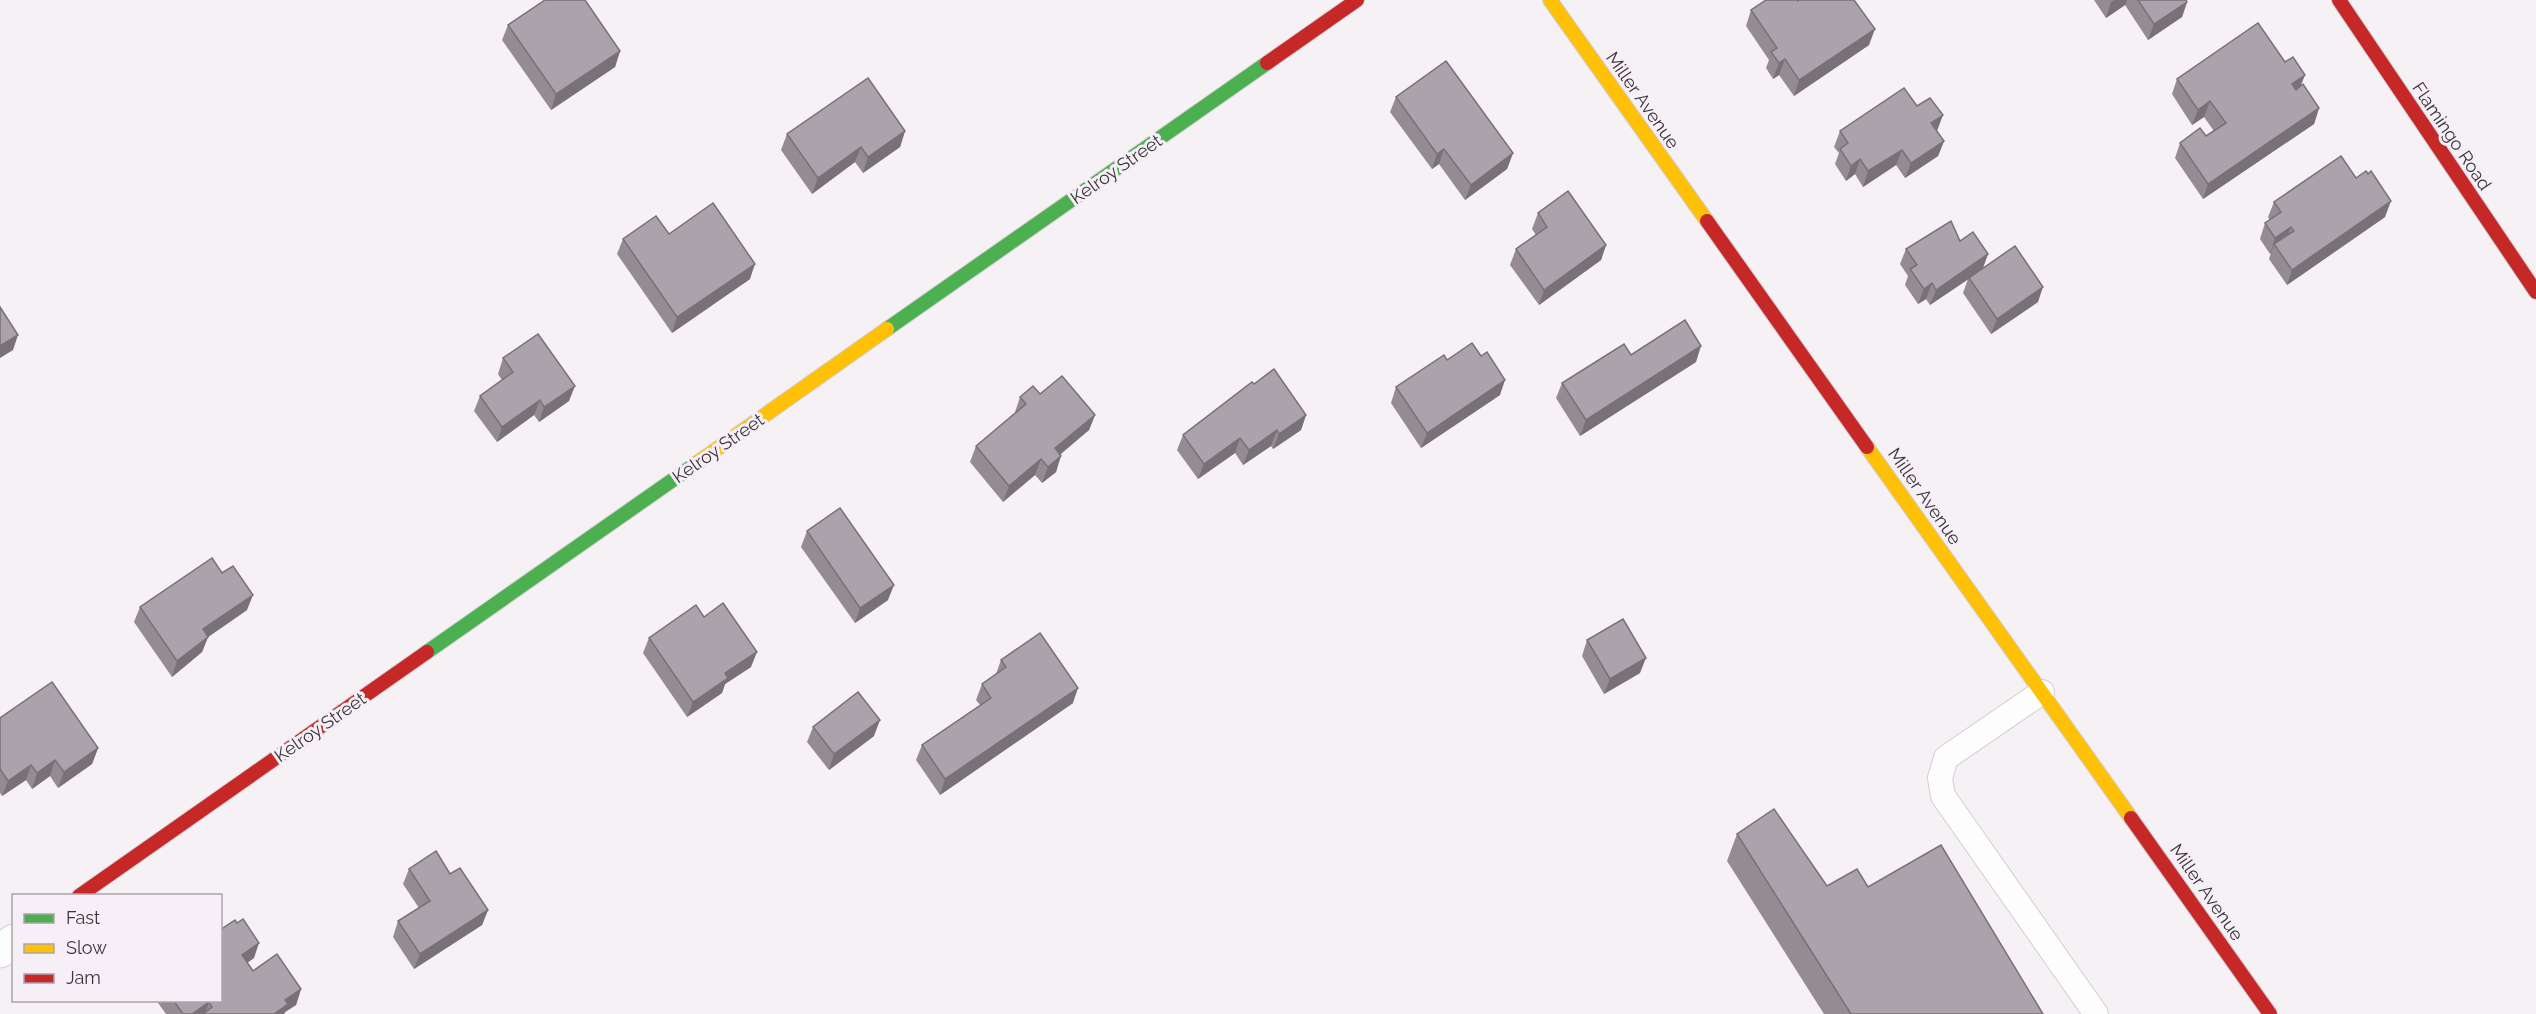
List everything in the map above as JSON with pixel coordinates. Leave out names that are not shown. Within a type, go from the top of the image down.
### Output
[{"type":"street","name":"Kelroy Street","points":[[82,894],[1357,0]]},
{"type":"street","name":"Miller Avenue","points":[[1550,0],[2269,1014]]},
{"type":"street","name":"Flamingo Road","points":[[2339,0],[2536,292]]},
{"type":"lane","points":[[2042,692],[1946,758],[1941,778],[1943,796],[2096,1014]]},
{"type":"building","points":[[545,0],[585,0],[620,51],[556,94],[508,25]]},
{"type":"building","points":[[1766,0],[1854,0],[1875,29],[1799,80],[1785,59],[1779,63],[1771,52],[1777,48],[1751,10]]},
{"type":"building","points":[[2138,0],[2186,0],[2187,2],[2154,24]]},
{"type":"building","points":[[2258,23],[2285,62],[2293,57],[2305,75],[2292,84],[2296,90],[2303,84],[2319,108],[2208,184],[2180,143],[2200,128],[2206,136],[2226,123],[2210,101],[2198,110],[2177,79]]},
{"type":"building","points":[[1446,61],[1513,153],[1471,185],[1444,149],[1437,154],[1396,97]]},
{"type":"building","points":[[868,78],[905,131],[868,157],[861,147],[818,178],[787,134]]},
{"type":"building","points":[[1904,88],[1917,106],[1930,98],[1943,115],[1931,123],[1944,141],[1911,163],[1902,150],[1868,171],[1860,159],[1851,166],[1840,149],[1848,143],[1840,131]]},
{"type":"building","points":[[2341,156],[2356,178],[2366,171],[2368,174],[2371,171],[2391,201],[2292,270],[2274,244],[2294,231],[2291,227],[2275,238],[2265,223],[2281,212],[2274,202]]},
{"type":"building","points":[[1568,191],[1606,245],[1544,290],[1516,249],[1547,227],[1538,213]]},
{"type":"building","points":[[713,203],[755,264],[677,317],[623,239],[656,216],[669,234]]},
{"type":"building","points":[[1951,221],[1960,241],[1973,232],[1988,254],[1936,290],[1932,283],[1924,289],[1910,269],[1917,265],[1906,249]]},
{"type":"building","points":[[2015,246],[2043,287],[1997,319],[1969,278]]},
{"type":"building","points":[[0,307],[18,335],[0,346]]},
{"type":"building","points":[[1685,320],[1701,346],[1586,420],[1562,383],[1624,344],[1631,355]]},
{"type":"building","points":[[538,334],[575,386],[544,407],[540,400],[502,427],[480,396],[513,372],[503,358]]},
{"type":"building","points":[[1472,343],[1481,356],[1487,352],[1505,380],[1427,433],[1396,387],[1444,355],[1447,360]]},
{"type":"building","points":[[1274,369],[1306,415],[1279,434],[1277,430],[1249,450],[1240,438],[1204,464],[1183,435],[1252,382],[1254,384]]},
{"type":"building","points":[[1062,376],[1095,415],[1055,448],[1061,456],[1048,467],[1041,459],[1009,486],[976,446],[1026,404],[1020,397],[1033,386],[1040,394]]},
{"type":"building","points":[[840,508],[894,585],[860,608],[807,531]]},
{"type":"building","points":[[212,558],[222,573],[233,566],[253,595],[203,629],[208,637],[177,661],[140,607]]},
{"type":"building","points":[[723,603],[757,652],[725,673],[728,678],[693,702],[649,638],[696,605],[704,617]]},
{"type":"building","points":[[1623,619],[1646,658],[1610,679],[1587,640]]},
{"type":"building","points":[[1040,633],[1078,688],[945,779],[922,745],[991,698],[982,684],[1006,667],[1001,660]]},
{"type":"building","points":[[52,682],[98,748],[64,772],[55,760],[37,773],[31,765],[8,781],[0,769],[0,718]]},
{"type":"building","points":[[858,692],[880,720],[834,754],[813,727]]},
{"type":"building","points":[[1774,809],[1827,886],[1857,869],[1868,887],[1941,845],[2043,1014],[1851,1014],[1737,834]]},
{"type":"building","points":[[436,851],[450,874],[460,868],[488,910],[420,954],[398,921],[430,901],[409,869]]},
{"type":"building","points":[[243,919],[259,943],[242,955],[253,971],[277,954],[301,989],[285,1000],[288,1004],[274,1014],[203,1014],[212,1007],[209,1002],[222,1002],[222,929],[235,920],[237,923]]},
{"type":"building","points":[[174,1002],[209,1002],[192,1014],[183,1014]]},
{"type":"traffic: fast","points":[[887,329],[1267,63]]},
{"type":"traffic: fast","points":[[427,652],[697,463]]},
{"type":"traffic: slow","points":[[1550,0],[1707,221]]},
{"type":"traffic: slow","points":[[697,463],[887,329]]},
{"type":"traffic: slow","points":[[1867,447],[2131,818]]},
{"type":"traffic: jam","points":[[1267,63],[1357,0]]},
{"type":"traffic: jam","points":[[2339,0],[2536,292]]},
{"type":"traffic: jam","points":[[1707,221],[1867,447]]},
{"type":"traffic: jam","points":[[82,894],[427,652]]},
{"type":"traffic: jam","points":[[2131,818],[2270,1014]]}]
